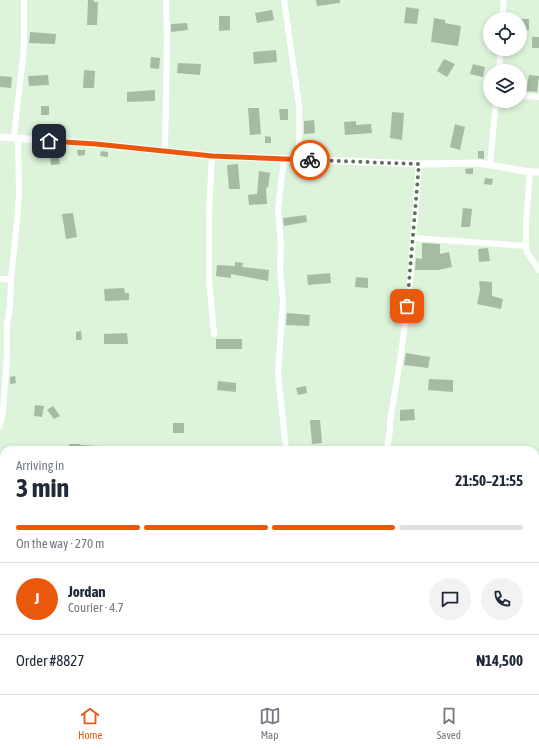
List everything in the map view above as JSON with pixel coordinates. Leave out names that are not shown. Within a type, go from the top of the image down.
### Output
[{"type":"street","points":[[0,426],[3,411],[7,356],[7,324],[11,295],[11,279],[19,194],[18,139],[14,136],[24,47],[24,0]]},
{"type":"street","points":[[165,151],[167,40],[166,0]]},
{"type":"street","points":[[284,0],[299,106],[299,159]]},
{"type":"street","points":[[503,12],[504,0]]},
{"type":"street","points":[[527,96],[539,97]]},
{"type":"street","points":[[490,166],[495,108]]},
{"type":"street","points":[[0,137],[96,144],[212,156],[419,164],[479,163],[490,166],[539,172]]},
{"type":"street","points":[[212,156],[209,279],[214,334]]},
{"type":"street","points":[[284,158],[278,209],[281,246],[280,269],[283,300],[278,373],[286,446]]},
{"type":"street","points":[[388,446],[409,293],[419,164]]},
{"type":"street","points":[[530,172],[526,246],[527,252],[539,270]]},
{"type":"street","points":[[413,238],[526,246]]},
{"type":"street","points":[[0,279],[11,279]]},
{"type":"building","points":[[88,0],[98,2],[97,25],[87,25]]},
{"type":"building","points":[[316,0],[340,0],[340,3],[317,6]]},
{"type":"building","points":[[406,7],[419,9],[417,24],[404,23]]},
{"type":"building","points":[[272,10],[274,20],[257,23],[255,13]]},
{"type":"building","points":[[219,16],[230,16],[230,30],[219,31]]},
{"type":"building","points":[[434,18],[445,20],[445,23],[461,26],[458,46],[431,42]]},
{"type":"building","points":[[527,19],[529,19],[529,30],[527,30]]},
{"type":"building","points":[[187,23],[188,30],[171,32],[171,24]]},
{"type":"building","points":[[30,32],[56,34],[55,44],[29,43]]},
{"type":"building","points":[[532,37],[539,37],[539,48],[532,48]]},
{"type":"building","points":[[276,50],[277,62],[254,64],[253,52]]},
{"type":"building","points":[[151,57],[160,58],[159,69],[150,68]]},
{"type":"building","points":[[444,59],[455,64],[447,77],[437,71]]},
{"type":"building","points":[[178,63],[201,64],[200,75],[177,73]]},
{"type":"building","points":[[473,64],[483,66],[483,77],[470,74]]},
{"type":"building","points":[[84,70],[95,71],[94,88],[83,88]]},
{"type":"building","points":[[48,75],[49,85],[29,86],[28,76]]},
{"type":"building","points":[[529,75],[539,76],[537,92],[527,91]]},
{"type":"building","points":[[0,76],[12,77],[11,88],[0,87]]},
{"type":"building","points":[[155,90],[155,101],[127,102],[127,92]]},
{"type":"building","points":[[41,106],[49,106],[49,115],[41,115]]},
{"type":"building","points":[[248,108],[259,108],[261,134],[250,135]]},
{"type":"building","points":[[279,109],[288,109],[288,120],[280,120]]},
{"type":"building","points":[[392,112],[404,113],[402,140],[390,138]]},
{"type":"building","points":[[314,120],[315,133],[304,134],[304,121]]},
{"type":"building","points":[[356,121],[356,125],[371,124],[372,133],[345,135],[344,122]]},
{"type":"building","points":[[455,124],[465,127],[460,150],[450,147]]},
{"type":"building","points":[[265,136],[271,137],[271,143],[265,143]]},
{"type":"building","points":[[77,150],[85,150],[85,155],[78,156]]},
{"type":"building","points":[[101,151],[108,152],[108,157],[100,156]]},
{"type":"building","points":[[478,151],[484,151],[484,159],[478,158]]},
{"type":"building","points":[[58,152],[60,164],[51,165],[50,154]]},
{"type":"building","points":[[238,164],[240,189],[229,189],[227,165]]},
{"type":"building","points":[[473,168],[473,174],[466,174],[465,169]]},
{"type":"building","points":[[259,171],[270,173],[268,188],[266,187],[267,204],[249,205],[248,195],[257,194]]},
{"type":"building","points":[[485,178],[493,179],[492,185],[484,184]]},
{"type":"building","points":[[463,208],[472,209],[470,227],[461,227]]},
{"type":"building","points":[[73,213],[77,237],[66,239],[62,214]]},
{"type":"building","points":[[306,215],[307,222],[284,226],[283,218]]},
{"type":"building","points":[[422,243],[440,244],[440,254],[449,252],[452,267],[438,270],[415,270],[416,258],[422,259]]},
{"type":"building","points":[[488,248],[490,261],[479,262],[478,249]]},
{"type":"building","points":[[235,262],[243,263],[242,267],[269,270],[268,281],[231,274],[231,278],[216,276],[217,265],[235,266]]},
{"type":"building","points":[[330,273],[331,283],[308,285],[307,275]]},
{"type":"building","points":[[356,277],[368,278],[368,288],[355,287]]},
{"type":"building","points":[[479,281],[492,282],[492,296],[503,299],[501,309],[477,304],[480,290]]},
{"type":"building","points":[[124,288],[125,293],[129,293],[129,300],[105,301],[104,289]]},
{"type":"building","points":[[287,313],[310,315],[309,326],[286,325]]},
{"type":"building","points":[[81,331],[82,340],[76,340],[76,332]]},
{"type":"building","points":[[127,333],[128,344],[104,344],[104,334]]},
{"type":"building","points":[[216,339],[242,339],[242,349],[216,349]]},
{"type":"building","points":[[406,353],[430,357],[428,368],[404,365]]},
{"type":"building","points":[[15,376],[16,383],[10,384],[10,377]]},
{"type":"building","points":[[429,379],[453,380],[453,392],[428,390]]},
{"type":"building","points":[[218,381],[236,383],[236,392],[217,390]]},
{"type":"building","points":[[306,386],[307,393],[298,395],[296,388]]},
{"type":"building","points":[[35,405],[44,406],[42,417],[34,416]]},
{"type":"building","points":[[53,406],[60,416],[54,419],[47,410]]},
{"type":"building","points":[[414,409],[415,420],[400,421],[400,410]]},
{"type":"building","points":[[310,420],[320,420],[322,443],[312,444]]},
{"type":"building","points":[[173,423],[184,423],[184,433],[173,433]]},
{"type":"building","points":[[69,444],[98,446],[69,446]]},
{"type":"way so far","points":[[310,160],[419,164],[407,306]]},
{"type":"route","points":[[49,141],[96,144],[212,156],[310,160]]}]
